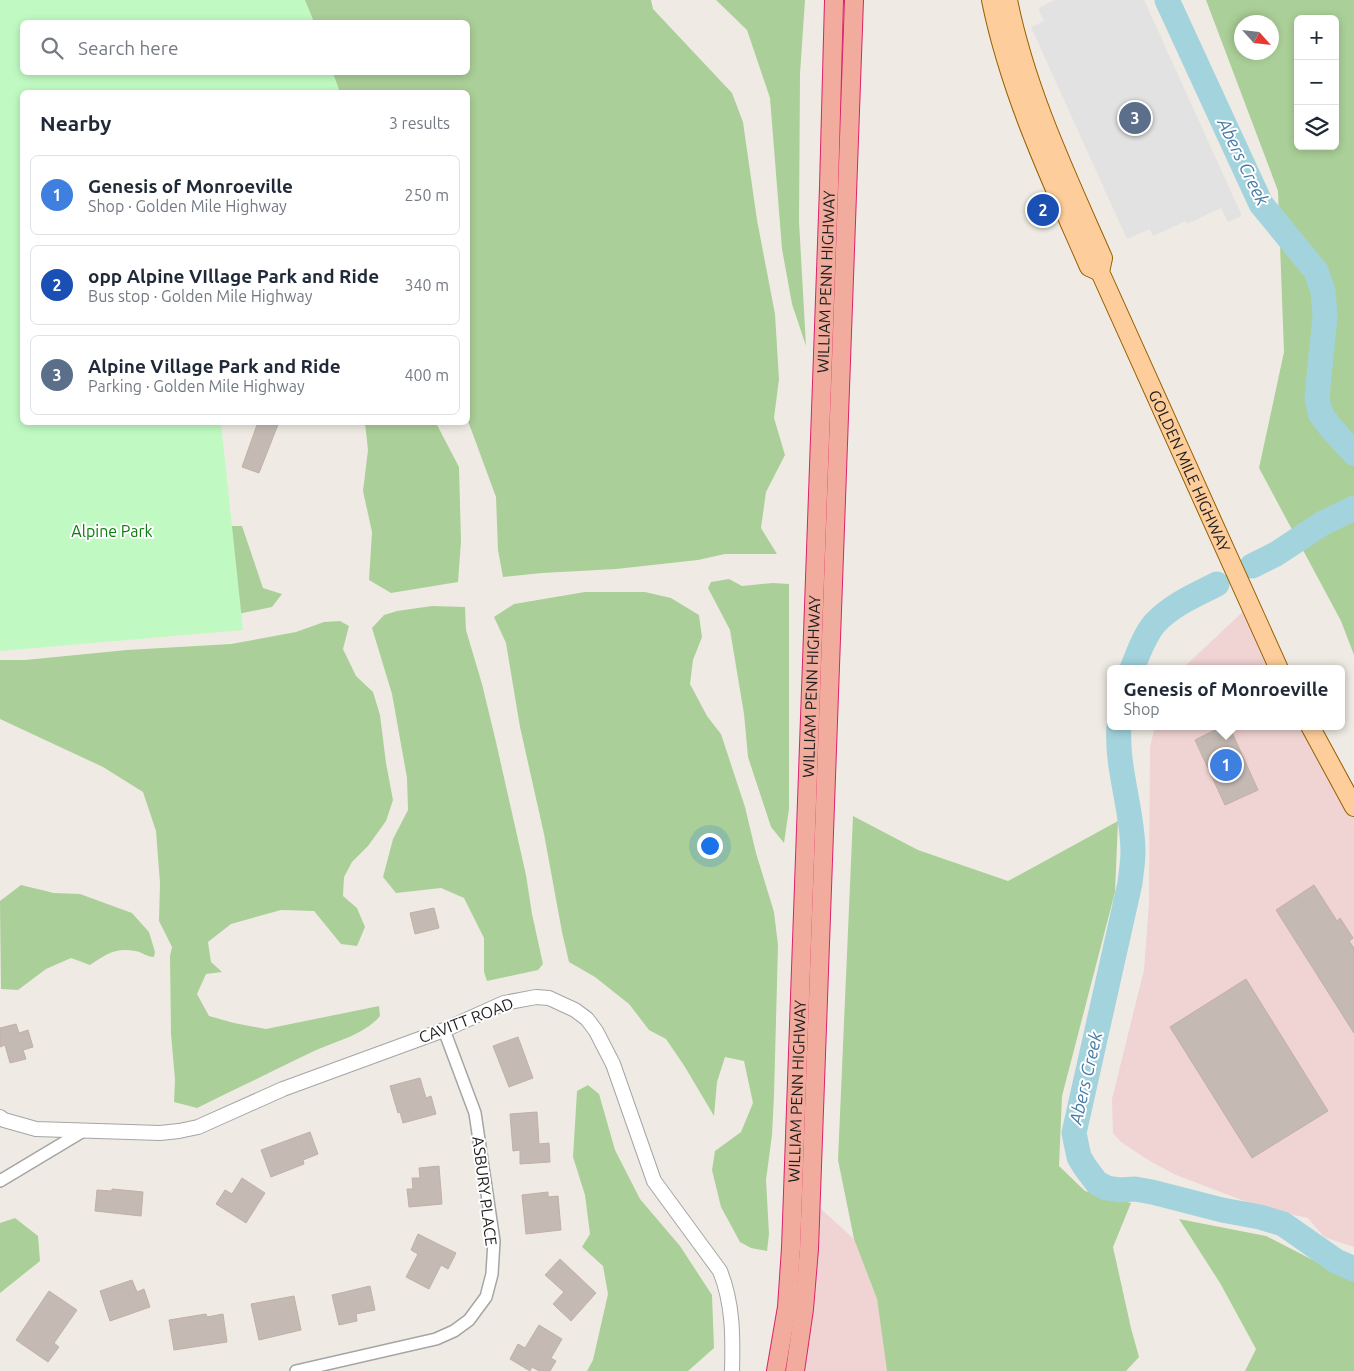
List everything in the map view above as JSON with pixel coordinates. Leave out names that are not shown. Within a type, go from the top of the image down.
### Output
[{"type":"highway","name":"WILLIAM PENN HIGHWAY","points":[[776,1371],[786,1307],[791,1248],[834,0]]},
{"type":"highway","name":"WILLIAM PENN HIGHWAY","points":[[794,1371],[804,1308],[809,1249],[854,0]]},
{"type":"main road","name":"GOLDEN MILE HIGHWAY","points":[[991,0],[1013,83],[1039,152],[1089,267],[1100,272]]},
{"type":"main road","name":"GOLDEN MILE HIGHWAY","points":[[1008,0],[1029,78],[1054,146],[1103,258],[1100,272],[1277,665]]},
{"type":"main road","points":[[1312,730],[1354,807]]},
{"type":"street","name":"CAVITT ROAD","points":[[0,1117],[4,1120],[36,1129],[160,1133],[198,1127],[284,1089],[444,1030],[504,1003],[536,997],[550,998],[575,1010],[587,1019],[596,1030],[613,1064],[654,1181],[720,1271],[725,1283],[730,1312],[732,1371]]},
{"type":"street","name":"ASBURY PLACE","points":[[296,1371],[436,1339],[454,1331],[468,1320],[486,1297],[492,1274],[494,1241],[475,1113],[444,1030]]},
{"type":"street","points":[[0,1181],[86,1130]]},
{"type":"shaded area","points":[[1055,0],[1144,0],[1242,216],[1228,222],[1221,208],[1187,224],[1186,221],[1153,236],[1150,229],[1127,239],[1031,27],[1044,21],[1038,8]]},
{"type":"shaded area","points":[[1250,605],[1277,665],[1186,665]]},
{"type":"shaded area","points":[[1154,730],[1312,730],[1354,807],[1354,1247],[1324,1237],[1308,1218],[1263,1208],[1176,1175],[1148,1160],[1121,1142],[1113,1133],[1112,1099],[1144,970],[1149,903],[1150,747]]},
{"type":"shaded area","points":[[810,1199],[854,1239],[877,1299],[887,1371],[795,1371]]},
{"type":"green space","points":[[0,0],[651,0],[653,9],[732,93],[743,122],[757,220],[775,314],[779,379],[774,418],[785,455],[766,492],[761,528],[777,554],[725,554],[698,560],[616,569],[503,577],[498,550],[496,497],[469,425],[470,90],[20,90],[20,425],[27,425],[210,526],[242,526],[263,588],[282,594],[272,607],[228,616],[0,620]]},
{"type":"green space","name":"Alpine Park","points":[[0,0],[305,0],[313,20],[20,20],[20,75],[334,75],[339,90],[20,90],[20,425],[221,425],[243,630],[0,651]]},
{"type":"green space","points":[[716,0],[805,0],[800,74],[799,221],[806,346],[792,304],[782,249],[770,98],[747,30]]},
{"type":"green space","points":[[1206,0],[1354,0],[1354,655],[1341,621],[1259,468],[1284,352],[1278,191]]},
{"type":"green space","points":[[365,425],[437,425],[459,467],[461,541],[458,582],[391,593],[369,580],[372,532],[363,491],[368,450]]},
{"type":"green space","points":[[729,579],[742,586],[773,583],[789,584],[789,809],[784,843],[771,827],[748,757],[744,714],[730,630],[708,588],[711,582]]},
{"type":"green space","points":[[585,592],[645,592],[671,598],[699,615],[702,637],[693,660],[690,684],[707,716],[721,734],[745,807],[756,853],[774,912],[778,945],[774,1096],[772,1135],[766,1180],[769,1234],[767,1251],[751,1248],[740,1242],[721,1207],[712,1170],[715,1151],[741,1132],[753,1103],[744,1061],[725,1057],[717,1082],[714,1116],[666,1039],[649,1030],[629,1004],[595,977],[569,962],[544,834],[520,727],[506,643],[494,617],[514,604]]},
{"type":"green space","points":[[432,606],[465,607],[466,630],[482,684],[526,875],[543,964],[538,970],[487,981],[484,972],[484,938],[464,898],[441,888],[396,893],[383,877],[393,839],[408,810],[407,778],[392,694],[372,628],[384,615],[397,611]]},
{"type":"green space","points":[[340,621],[349,626],[343,649],[356,676],[373,692],[380,715],[393,800],[386,821],[368,846],[352,862],[344,877],[343,896],[357,908],[365,927],[357,946],[341,944],[314,911],[281,910],[231,924],[208,942],[211,962],[222,972],[206,974],[197,994],[209,1016],[266,1029],[379,1006],[380,1016],[358,1033],[314,1051],[197,1108],[174,1102],[175,1080],[171,1034],[170,956],[172,947],[159,921],[160,883],[156,831],[143,792],[103,767],[0,719],[0,660],[25,660],[127,650],[231,644],[296,632],[324,622]]},
{"type":"green space","points":[[853,816],[918,850],[1008,881],[1118,821],[1115,892],[1062,1096],[1059,1166],[1085,1191],[1131,1203],[1113,1247],[1139,1357],[1126,1371],[887,1371],[877,1299],[854,1239],[838,1160]]},
{"type":"green space","points":[[21,885],[54,893],[80,894],[132,913],[149,932],[155,952],[154,957],[140,952],[122,950],[106,955],[90,965],[71,958],[46,969],[18,990],[1,989],[0,901]]},
{"type":"green space","points":[[588,1085],[599,1094],[615,1150],[640,1199],[680,1246],[712,1295],[714,1348],[688,1371],[587,1371],[593,1360],[608,1294],[603,1266],[582,1247],[590,1234],[585,1195],[573,1157],[577,1091]]},
{"type":"green space","points":[[15,1218],[38,1236],[40,1261],[0,1293],[0,1223]]},
{"type":"green space","points":[[1179,1219],[1266,1236],[1354,1281],[1354,1371],[1245,1371],[1256,1349],[1220,1283]]},
{"type":"building","points":[[257,425],[278,425],[259,473],[242,467]]},
{"type":"building","points":[[1215,730],[1231,730],[1258,790],[1225,805],[1195,740]]},
{"type":"building","points":[[1314,885],[1337,921],[1340,918],[1353,938],[1349,941],[1354,948],[1354,1033],[1276,910]]},
{"type":"building","points":[[434,908],[439,928],[415,934],[410,913]]},
{"type":"building","points":[[1246,979],[1328,1111],[1252,1158],[1170,1027]]},
{"type":"building","points":[[16,1024],[19,1033],[28,1030],[33,1047],[23,1050],[26,1059],[10,1063],[5,1045],[0,1047],[0,1028]]},
{"type":"building","points":[[518,1037],[533,1078],[509,1087],[493,1046]]},
{"type":"building","points":[[420,1078],[426,1098],[431,1096],[436,1114],[403,1123],[390,1086]]},
{"type":"building","points":[[537,1112],[539,1144],[549,1143],[550,1162],[520,1164],[520,1150],[513,1151],[510,1114]]},
{"type":"building","points":[[310,1132],[318,1154],[303,1160],[304,1164],[271,1177],[261,1150]]},
{"type":"building","points":[[439,1166],[442,1204],[409,1207],[407,1189],[413,1189],[412,1178],[420,1178],[419,1168]]},
{"type":"building","points":[[242,1178],[265,1193],[246,1223],[216,1204],[225,1190],[232,1194]]},
{"type":"building","points":[[112,1189],[143,1192],[141,1216],[95,1211],[97,1190],[112,1191]]},
{"type":"building","points":[[548,1192],[548,1197],[558,1196],[561,1230],[526,1234],[522,1195]]},
{"type":"building","points":[[418,1234],[456,1253],[448,1269],[441,1265],[429,1289],[406,1277],[418,1254],[411,1250]]},
{"type":"building","points":[[560,1259],[596,1293],[571,1321],[553,1304],[564,1292],[545,1275]]},
{"type":"building","points":[[132,1280],[137,1292],[144,1289],[150,1307],[110,1321],[100,1291]]},
{"type":"building","points":[[370,1286],[375,1310],[356,1314],[357,1321],[339,1325],[332,1295]]},
{"type":"building","points":[[49,1291],[77,1310],[54,1343],[59,1347],[48,1362],[16,1340]]},
{"type":"building","points":[[294,1296],[301,1330],[259,1340],[251,1304]]},
{"type":"building","points":[[206,1314],[207,1317],[223,1314],[227,1342],[174,1350],[169,1320]]},
{"type":"building","points":[[539,1325],[562,1339],[551,1358],[556,1361],[550,1371],[539,1371],[532,1367],[530,1371],[510,1359],[518,1344],[525,1348]]},
{"type":"waterway","name":"Abers Creek","points":[[1167,0],[1261,204],[1316,271],[1323,291],[1325,316],[1317,397],[1320,413],[1354,453]]},
{"type":"waterway","name":"Abers Creek","points":[[1252,566],[1276,554],[1323,523],[1354,508]]},
{"type":"waterway","name":"Abers Creek","points":[[1134,665],[1145,639],[1155,623],[1176,606],[1217,584]]},
{"type":"waterway","name":"Abers Creek","points":[[1119,730],[1120,758],[1132,836],[1132,864],[1130,883],[1074,1133],[1079,1157],[1097,1183],[1107,1188],[1152,1192],[1283,1224],[1336,1261],[1354,1269]]},
{"type":"place","name":"Alpine Village Park and Ride","points":[[1135,118]]},
{"type":"place","name":"opp Alpine VIllage Park and Ride","points":[[1043,210]]},
{"type":"place","name":"Genesis of Monroeville","points":[[1226,765]]}]
